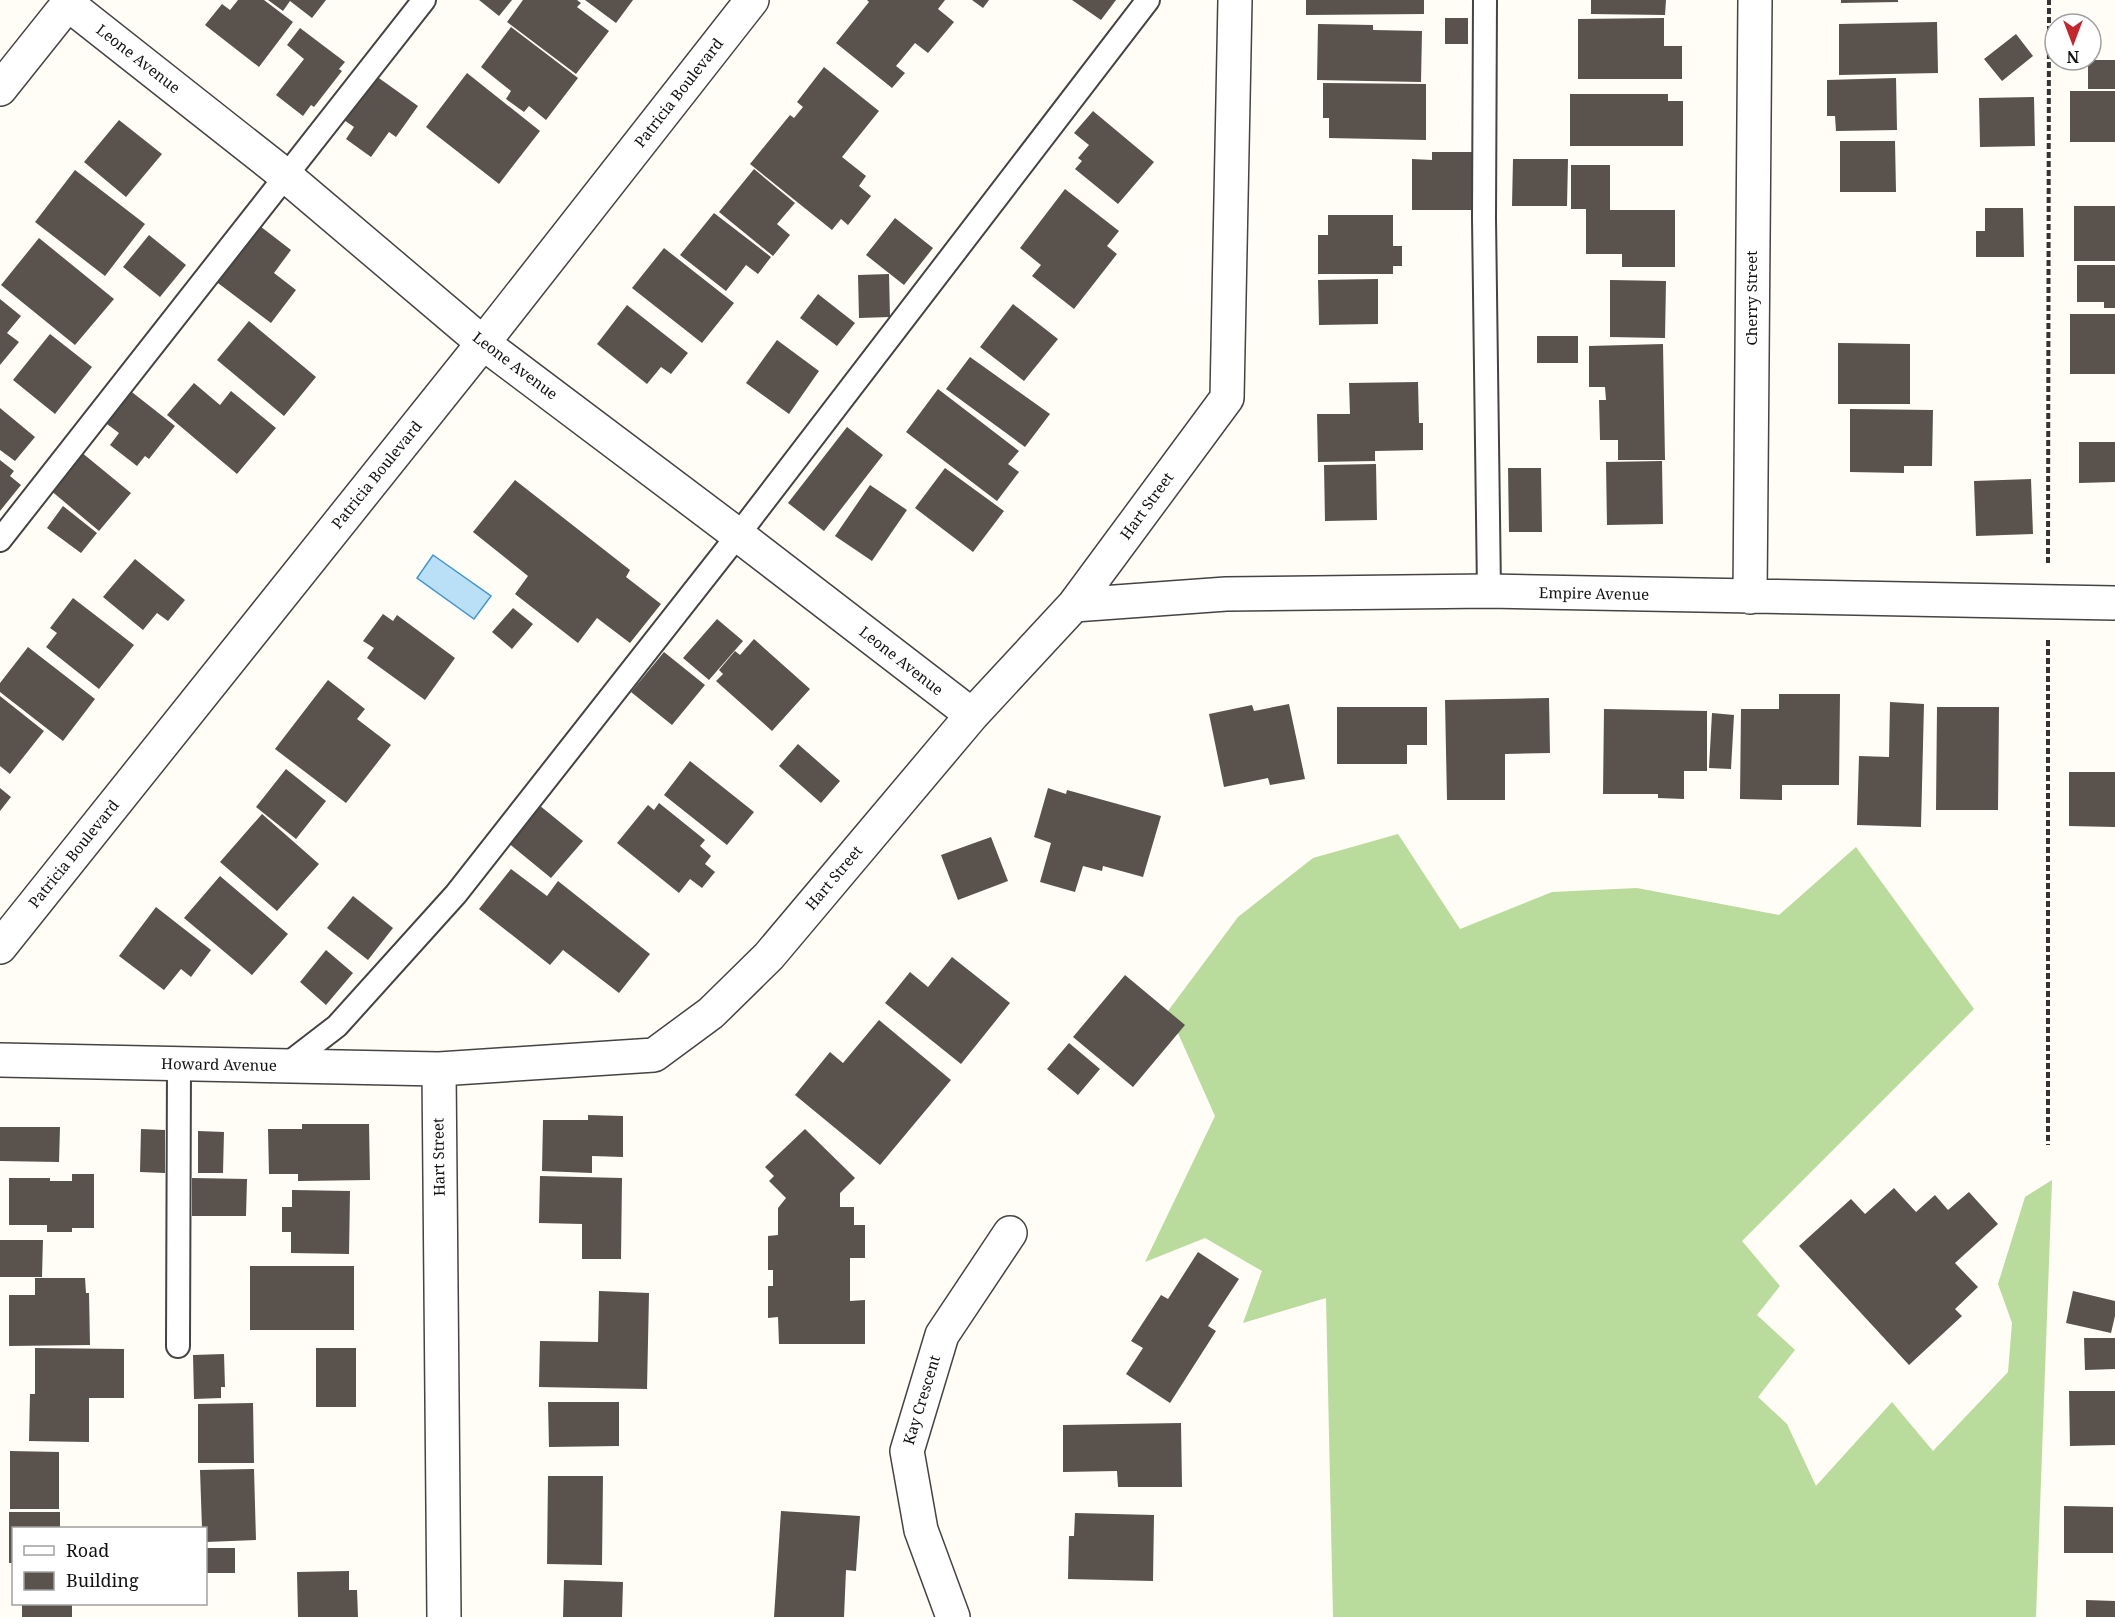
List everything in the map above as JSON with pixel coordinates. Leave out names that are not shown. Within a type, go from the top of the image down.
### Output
[{"type":"street","name":"Patricia Boulevard","points":[[0,947],[483,343],[752,0]]},
{"type":"street","name":"Hart Street","points":[[444,1617],[439,1069],[654,1055],[711,1013],[768,956],[972,715],[1074,605],[1227,398],[1235,0]]},
{"type":"street","name":"Cherry Street","points":[[1750,597],[1755,0]]},
{"type":"street","name":"Leone Avenue","points":[[70,2],[286,176],[483,343],[972,715]]},
{"type":"street","points":[[0,89],[70,2]]},
{"type":"street","name":"Empire Avenue","points":[[1074,605],[1226,594],[1489,591],[2115,603]]},
{"type":"street","name":"Howard Avenue","points":[[0,1060],[439,1069]]},
{"type":"street","name":"Kay Crescent","points":[[953,1617],[921,1530],[906,1450],[942,1335],[1010,1233]]},
{"type":"lane","points":[[0,540],[424,0]]},
{"type":"lane","points":[[285,1066],[337,1026],[456,894],[738,535],[1148,0]]},
{"type":"lane","points":[[1485,0],[1484,218],[1489,591]]},
{"type":"lane","points":[[178,1346],[179,1064]]},
{"type":"green space","points":[[1398,834],[1460,929],[1552,892],[1637,888],[1779,915],[1856,847],[1974,1009],[1742,1241],[1780,1286],[1757,1315],[1795,1350],[1758,1397],[1787,1424],[1816,1486],[1892,1402],[1933,1451],[2008,1372],[2012,1323],[1998,1284],[2025,1197],[2052,1180],[2036,1617],[1333,1617],[1326,1298],[1243,1323],[1262,1271],[1205,1238],[1145,1262],[1215,1116],[1168,1011],[1238,917],[1313,858]]},
{"type":"water","points":[[433,555],[491,596],[474,619],[417,578]]},
{"type":"building","points":[[238,0],[264,0],[293,22],[259,67],[205,25],[222,4],[230,10]]},
{"type":"building","points":[[268,0],[326,0],[312,18],[290,1],[283,11]]},
{"type":"building","points":[[479,0],[512,0],[499,16]]},
{"type":"building","points":[[523,0],[577,0],[581,3],[577,7],[609,31],[576,74],[507,22]]},
{"type":"building","points":[[585,0],[633,0],[616,23]]},
{"type":"building","points":[[867,0],[945,0],[938,9],[954,22],[928,53],[915,43],[896,66],[905,73],[892,88],[836,43],[869,2]]},
{"type":"building","points":[[972,0],[989,0],[983,8]]},
{"type":"building","points":[[1072,0],[1116,0],[1101,20]]},
{"type":"building","points":[[1306,0],[1424,0],[1424,14],[1306,15]]},
{"type":"building","points":[[1591,0],[1666,0],[1665,15],[1591,14]]},
{"type":"building","points":[[1841,0],[1898,0],[1898,2],[1841,3]]},
{"type":"building","points":[[1445,18],[1468,18],[1468,44],[1445,44]]},
{"type":"building","points":[[1664,18],[1664,46],[1682,46],[1682,79],[1578,79],[1578,19]]},
{"type":"building","points":[[1937,22],[1938,73],[1839,75],[1839,24]]},
{"type":"building","points":[[1318,24],[1373,25],[1373,30],[1422,31],[1421,82],[1317,80]]},
{"type":"building","points":[[511,27],[578,78],[546,120],[529,106],[524,112],[506,99],[511,91],[481,67]]},
{"type":"building","points":[[300,28],[345,62],[339,69],[342,71],[314,107],[311,105],[303,116],[276,95],[304,59],[287,45]]},
{"type":"building","points":[[2016,34],[2033,56],[2002,81],[1984,59]]},
{"type":"building","points":[[2103,60],[2115,60],[2115,89],[2088,89],[2088,72],[2103,72]]},
{"type":"building","points":[[824,67],[879,111],[842,157],[866,176],[859,186],[871,196],[848,225],[841,219],[832,230],[750,164],[790,115],[794,118],[803,107],[797,102]]},
{"type":"building","points":[[467,73],[540,131],[499,184],[426,127]]},
{"type":"building","points":[[376,76],[418,106],[396,137],[389,132],[371,157],[346,139],[354,127],[344,120]]},
{"type":"building","points":[[1896,78],[1897,130],[1836,131],[1835,116],[1827,116],[1827,80]]},
{"type":"building","points":[[1323,83],[1426,84],[1426,140],[1329,138],[1329,118],[1323,118]]},
{"type":"building","points":[[2070,91],[2115,91],[2115,142],[2070,142]]},
{"type":"building","points":[[1570,94],[1668,94],[1668,101],[1683,101],[1683,146],[1570,146]]},
{"type":"building","points":[[2034,97],[2035,146],[1980,147],[1979,98]]},
{"type":"building","points":[[1093,111],[1154,162],[1118,204],[1075,169],[1082,161],[1078,158],[1089,145],[1074,133]]},
{"type":"building","points":[[119,120],[162,154],[126,197],[84,162]]},
{"type":"building","points":[[1840,141],[1895,141],[1896,192],[1840,192]]},
{"type":"building","points":[[1432,152],[1479,152],[1478,210],[1412,210],[1412,159],[1432,160]]},
{"type":"building","points":[[1513,159],[1568,159],[1567,206],[1512,206]]},
{"type":"building","points":[[1571,165],[1610,165],[1610,210],[1675,210],[1675,267],[1622,267],[1622,254],[1586,254],[1586,209],[1571,209]]},
{"type":"building","points":[[754,169],[795,203],[777,224],[790,235],[773,256],[719,212]]},
{"type":"building","points":[[75,170],[145,224],[105,276],[35,222]]},
{"type":"building","points":[[1065,189],[1119,231],[1107,246],[1117,254],[1074,309],[1032,276],[1041,265],[1020,248]]},
{"type":"building","points":[[2074,206],[2115,206],[2115,261],[2074,261]]},
{"type":"building","points":[[1985,208],[2023,208],[2024,257],[1976,257],[1976,231],[1985,231]]},
{"type":"building","points":[[714,213],[771,257],[758,274],[746,265],[726,291],[680,255]]},
{"type":"building","points":[[1328,215],[1393,215],[1393,246],[1402,246],[1402,266],[1393,266],[1393,274],[1318,274],[1318,235],[1328,235]]},
{"type":"building","points":[[895,218],[933,248],[904,285],[866,255]]},
{"type":"building","points":[[256,223],[291,250],[274,273],[296,290],[271,323],[214,280]]},
{"type":"building","points":[[149,235],[186,265],[160,297],[123,267]]},
{"type":"building","points":[[39,238],[114,299],[75,345],[1,285]]},
{"type":"building","points":[[664,248],[734,303],[702,343],[632,288]]},
{"type":"building","points":[[2077,265],[2115,265],[2115,308],[2104,308],[2104,302],[2077,302]]},
{"type":"building","points":[[889,274],[890,317],[859,318],[858,275]]},
{"type":"building","points":[[1378,279],[1378,324],[1319,325],[1318,280]]},
{"type":"building","points":[[1610,280],[1666,281],[1665,338],[1610,337]]},
{"type":"building","points":[[818,294],[855,323],[837,346],[800,318]]},
{"type":"building","points":[[0,299],[21,316],[7,333],[19,342],[0,365]]},
{"type":"building","points":[[1013,304],[1058,339],[1024,381],[980,347]]},
{"type":"building","points":[[627,305],[688,353],[671,374],[661,367],[647,384],[597,344]]},
{"type":"building","points":[[2070,314],[2115,314],[2115,374],[2070,374]]},
{"type":"building","points":[[249,321],[316,377],[284,416],[217,360]]},
{"type":"building","points":[[50,334],[92,367],[55,414],[13,380]]},
{"type":"building","points":[[1537,336],[1578,336],[1578,363],[1537,363]]},
{"type":"building","points":[[777,340],[819,371],[789,414],[746,383]]},
{"type":"building","points":[[1838,343],[1910,344],[1910,404],[1838,404]]},
{"type":"building","points":[[1663,344],[1665,460],[1618,460],[1618,440],[1600,440],[1599,400],[1606,400],[1605,387],[1589,387],[1589,346]]},
{"type":"building","points":[[970,357],[1050,414],[1025,447],[946,389]]},
{"type":"building","points":[[1418,382],[1419,423],[1423,423],[1423,450],[1375,451],[1375,461],[1318,462],[1317,414],[1350,414],[1349,383]]},
{"type":"building","points":[[194,383],[220,405],[231,391],[276,428],[237,474],[167,415]]},
{"type":"building","points":[[128,389],[175,426],[149,459],[145,456],[137,466],[110,445],[119,433],[103,421]]},
{"type":"building","points":[[938,389],[1019,451],[1008,464],[1019,472],[997,501],[906,432]]},
{"type":"building","points":[[0,408],[35,437],[15,461],[0,450]]},
{"type":"building","points":[[1850,409],[1933,410],[1932,466],[1904,466],[1904,473],[1850,472]]},
{"type":"building","points":[[847,427],[883,455],[824,531],[788,503]]},
{"type":"building","points":[[2079,442],[2115,442],[2115,482],[2079,483]]},
{"type":"building","points":[[81,452],[131,493],[99,531],[49,489]]},
{"type":"building","points":[[0,460],[14,471],[10,476],[21,485],[0,511]]},
{"type":"building","points":[[1662,461],[1663,524],[1607,525],[1606,462]]},
{"type":"building","points":[[1376,464],[1377,520],[1325,521],[1324,465]]},
{"type":"building","points":[[945,468],[1004,511],[973,552],[915,508]]},
{"type":"building","points":[[1508,468],[1541,468],[1542,532],[1509,532]]},
{"type":"building","points":[[2031,479],[2033,534],[1976,536],[1974,481]]},
{"type":"building","points":[[515,480],[630,570],[626,577],[661,604],[630,643],[597,618],[578,643],[515,594],[528,576],[473,532]]},
{"type":"building","points":[[870,485],[907,510],[872,561],[835,536]]},
{"type":"building","points":[[63,506],[97,533],[81,553],[47,528]]},
{"type":"building","points":[[135,559],[185,600],[168,621],[157,613],[143,630],[103,597]]},
{"type":"building","points":[[73,598],[134,645],[99,689],[46,647],[57,633],[50,628]]},
{"type":"building","points":[[513,608],[533,624],[512,649],[492,632]]},
{"type":"building","points":[[383,614],[393,621],[397,615],[455,658],[425,700],[367,658],[374,648],[363,641]]},
{"type":"building","points":[[717,619],[743,641],[709,680],[683,658]]},
{"type":"building","points":[[754,639],[810,689],[772,731],[716,681],[723,674],[719,670],[735,651],[740,655]]},
{"type":"building","points":[[28,647],[95,699],[63,741],[0,692],[0,683]]},
{"type":"building","points":[[664,652],[705,685],[672,725],[631,692]]},
{"type":"building","points":[[328,680],[365,709],[357,719],[391,745],[346,803],[275,749]]},
{"type":"building","points":[[1779,694],[1840,694],[1839,785],[1782,785],[1782,800],[1740,799],[1741,709],[1779,709]]},
{"type":"building","points":[[0,696],[44,731],[10,774],[0,766]]},
{"type":"building","points":[[1549,698],[1550,753],[1505,754],[1505,800],[1447,800],[1445,700]]},
{"type":"building","points":[[1890,702],[1924,704],[1921,827],[1857,825],[1859,756],[1889,757]]},
{"type":"building","points":[[1289,704],[1305,779],[1270,785],[1268,778],[1224,787],[1209,714],[1252,705],[1254,711]]},
{"type":"building","points":[[1337,707],[1427,707],[1427,745],[1407,745],[1407,764],[1337,764]]},
{"type":"building","points":[[1937,707],[1999,707],[1998,810],[1936,810]]},
{"type":"building","points":[[1604,709],[1707,711],[1707,771],[1684,771],[1684,799],[1658,798],[1658,794],[1603,794]]},
{"type":"building","points":[[1712,713],[1734,715],[1731,769],[1709,768]]},
{"type":"building","points":[[798,744],[840,781],[821,803],[779,766]]},
{"type":"building","points":[[690,761],[754,812],[727,845],[664,795]]},
{"type":"building","points":[[286,769],[326,801],[296,839],[256,807]]},
{"type":"building","points":[[2069,772],[2115,772],[2115,827],[2069,826]]},
{"type":"building","points":[[0,788],[11,797],[0,811]]},
{"type":"building","points":[[1048,788],[1066,794],[1067,790],[1161,816],[1143,877],[1103,866],[1102,871],[1083,866],[1075,892],[1040,882],[1051,843],[1034,837]]},
{"type":"building","points":[[659,803],[705,840],[700,846],[711,856],[705,864],[715,872],[702,888],[690,879],[679,893],[617,843],[648,805],[654,810]]},
{"type":"building","points":[[539,805],[583,841],[551,878],[507,842]]},
{"type":"building","points":[[262,814],[319,864],[277,911],[220,862]]},
{"type":"building","points":[[991,837],[1008,881],[958,900],[941,855]]},
{"type":"building","points":[[511,869],[547,896],[558,881],[650,954],[619,993],[563,950],[550,965],[479,909]]},
{"type":"building","points":[[220,876],[288,934],[252,975],[184,918]]},
{"type":"building","points":[[353,896],[393,928],[368,960],[327,928]]},
{"type":"building","points":[[156,907],[211,950],[191,977],[181,969],[164,990],[119,956]]},
{"type":"building","points":[[326,950],[353,973],[326,1005],[300,982]]},
{"type":"building","points":[[952,957],[1010,1003],[961,1064],[885,1003],[910,972],[928,987]]},
{"type":"building","points":[[1125,975],[1185,1025],[1133,1087],[1073,1037]]},
{"type":"building","points":[[879,1020],[951,1080],[880,1165],[795,1095],[830,1052],[843,1063]]},
{"type":"building","points":[[1069,1043],[1100,1069],[1078,1095],[1047,1069]]},
{"type":"building","points":[[588,1115],[623,1116],[623,1157],[592,1156],[592,1173],[542,1171],[543,1120],[588,1120]]},
{"type":"building","points":[[302,1124],[369,1124],[370,1180],[298,1181],[298,1174],[269,1174],[268,1129],[302,1129]]},
{"type":"building","points":[[0,1127],[60,1127],[59,1162],[0,1161]]},
{"type":"building","points":[[141,1129],[165,1130],[165,1173],[140,1172]]},
{"type":"building","points":[[805,1129],[855,1178],[840,1193],[840,1207],[854,1207],[854,1225],[865,1225],[865,1258],[850,1258],[850,1301],[865,1300],[865,1344],[779,1344],[778,1317],[768,1318],[768,1286],[773,1286],[773,1270],[768,1270],[768,1236],[778,1235],[778,1208],[786,1198],[769,1181],[774,1176],[765,1167]]},
{"type":"building","points":[[198,1131],[224,1132],[223,1173],[198,1173]]},
{"type":"building","points":[[72,1174],[94,1174],[94,1228],[72,1228],[72,1232],[47,1232],[47,1225],[9,1225],[9,1178],[50,1178],[50,1181],[72,1181]]},
{"type":"building","points":[[540,1176],[622,1178],[621,1259],[582,1259],[582,1224],[539,1223]]},
{"type":"building","points":[[192,1178],[247,1179],[246,1216],[192,1216]]},
{"type":"building","points":[[1894,1188],[1916,1212],[1935,1195],[1948,1210],[1969,1192],[1998,1224],[1955,1263],[1978,1287],[1955,1309],[1962,1316],[1909,1365],[1799,1246],[1851,1199],[1865,1214]]},
{"type":"building","points":[[292,1190],[350,1191],[349,1254],[291,1253],[291,1232],[282,1232],[282,1207],[292,1207]]},
{"type":"building","points":[[0,1240],[43,1240],[42,1277],[0,1277]]},
{"type":"building","points":[[1198,1252],[1239,1279],[1208,1326],[1216,1331],[1170,1403],[1126,1374],[1143,1348],[1131,1341],[1161,1295],[1168,1299]]},
{"type":"building","points":[[250,1266],[354,1266],[354,1330],[250,1330]]},
{"type":"building","points":[[35,1278],[85,1278],[86,1293],[89,1293],[90,1345],[9,1346],[9,1295],[35,1295]]},
{"type":"building","points":[[599,1291],[649,1293],[647,1389],[539,1387],[540,1341],[598,1342]]},
{"type":"building","points":[[2073,1291],[2115,1301],[2115,1316],[2111,1333],[2066,1323]]},
{"type":"building","points":[[2084,1338],[2115,1338],[2115,1369],[2085,1370]]},
{"type":"building","points":[[35,1348],[124,1349],[124,1398],[89,1398],[89,1442],[29,1441],[30,1394],[35,1394]]},
{"type":"building","points":[[316,1348],[356,1348],[356,1407],[316,1407]]},
{"type":"building","points":[[224,1354],[225,1387],[221,1387],[221,1398],[194,1399],[193,1355]]},
{"type":"building","points":[[2069,1391],[2115,1391],[2115,1445],[2070,1446]]},
{"type":"building","points":[[548,1402],[619,1402],[619,1446],[549,1447]]},
{"type":"building","points":[[253,1403],[254,1463],[198,1463],[198,1404]]},
{"type":"building","points":[[1181,1423],[1182,1487],[1118,1487],[1117,1471],[1063,1472],[1063,1425]]},
{"type":"building","points":[[10,1451],[59,1452],[59,1509],[10,1509]]},
{"type":"building","points":[[254,1469],[256,1540],[207,1542],[207,1527],[202,1527],[200,1470]]},
{"type":"building","points":[[548,1476],[603,1476],[602,1565],[547,1564]]},
{"type":"building","points":[[2064,1506],[2113,1507],[2113,1553],[2064,1553]]},
{"type":"building","points":[[781,1511],[860,1516],[856,1571],[846,1570],[844,1617],[774,1617]]},
{"type":"building","points":[[9,1512],[60,1512],[60,1527],[12,1527],[12,1563],[9,1563]]},
{"type":"building","points":[[1075,1513],[1154,1515],[1153,1581],[1068,1579],[1069,1536],[1074,1536]]},
{"type":"building","points":[[207,1548],[235,1548],[235,1573],[207,1573]]},
{"type":"building","points":[[349,1571],[349,1590],[357,1590],[358,1617],[298,1617],[297,1572]]},
{"type":"building","points":[[564,1580],[623,1582],[622,1617],[563,1617]]},
{"type":"building","points":[[2086,1600],[2115,1601],[2115,1617],[2086,1617]]},
{"type":"building","points":[[22,1605],[72,1605],[72,1617],[22,1617]]}]
